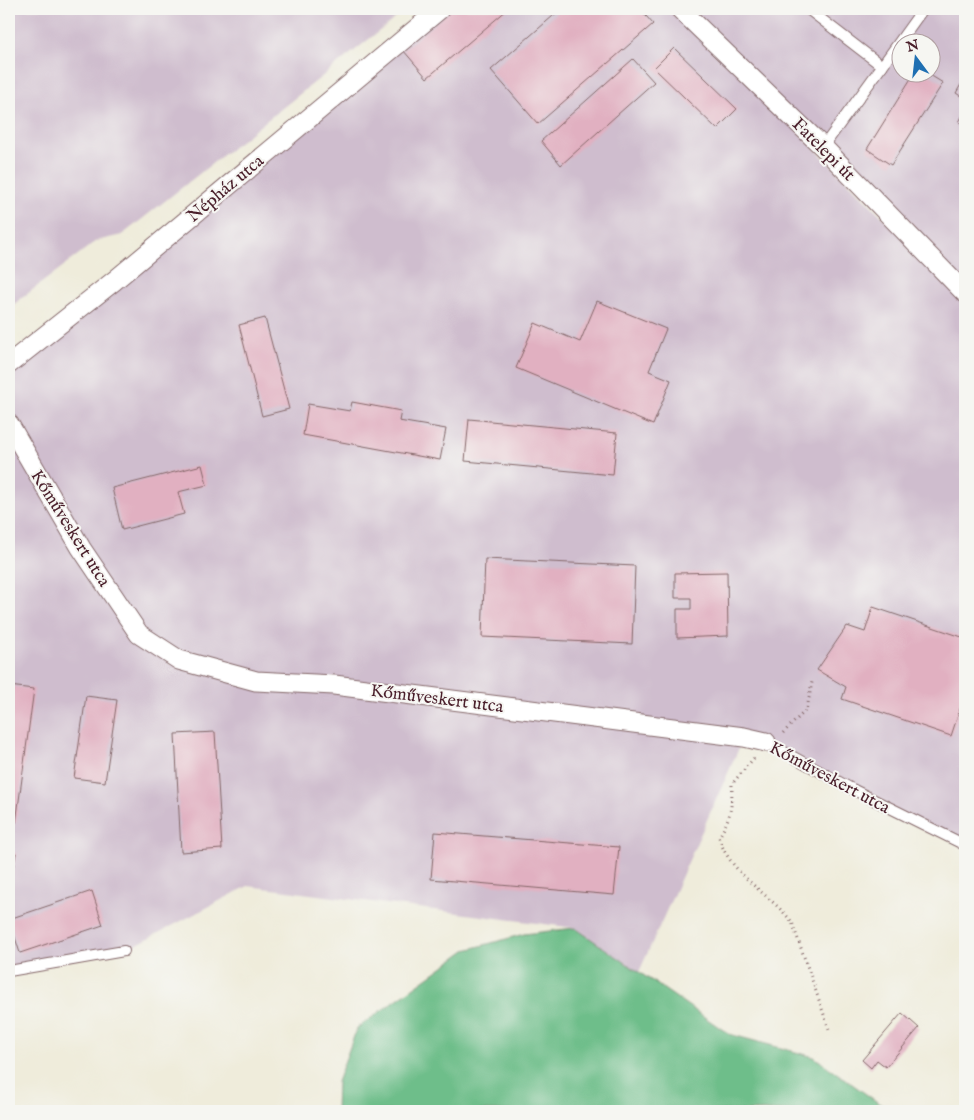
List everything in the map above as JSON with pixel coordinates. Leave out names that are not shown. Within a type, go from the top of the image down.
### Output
[{"type":"street","name":"Népház utca","points":[[9,364],[122,275],[440,9]]},
{"type":"street","name":"Fatelepi út","points":[[680,9],[823,147],[965,293]]},
{"type":"street","name":"Kőműveskert utca","points":[[9,424],[81,548],[139,634],[179,660],[256,681],[344,686],[744,737],[766,742]]},
{"type":"lane","points":[[808,9],[882,66]]},
{"type":"lane","points":[[823,147],[923,9]]},
{"type":"lane","name":"Kőműveskert utca","points":[[766,742],[852,790],[965,845]]},
{"type":"lane","points":[[9,971],[124,951]]},
{"type":"path","points":[[812,682],[807,709],[788,730],[766,742],[732,784],[730,818],[719,837],[722,849],[731,863],[782,909],[792,922],[830,1032]]},
{"type":"shaded area","points":[[9,9],[407,9],[122,235],[96,241],[9,308]]},
{"type":"shaded area","points":[[438,9],[676,9],[965,300],[965,845],[744,737],[639,972],[575,928],[248,886],[124,951],[9,971],[9,364]]},
{"type":"shaded area","points":[[680,9],[965,9],[965,293]]},
{"type":"green space","points":[[575,928],[729,1034],[814,1057],[890,1111],[336,1111],[337,1082],[357,1028],[466,950],[524,934]]},
{"type":"building","points":[[452,9],[508,9],[427,78],[403,50]]},
{"type":"building","points":[[561,9],[640,9],[653,24],[538,124],[491,70]]},
{"type":"building","points":[[674,48],[737,109],[717,129],[654,68]]},
{"type":"building","points":[[633,59],[654,82],[561,165],[541,141]]},
{"type":"building","points":[[963,81],[965,82],[965,99],[956,93]]},
{"type":"building","points":[[909,82],[943,83],[891,165],[867,149]]},
{"type":"building","points":[[965,111],[965,126],[959,122]]},
{"type":"building","points":[[597,301],[666,329],[649,371],[671,380],[653,425],[516,368],[535,323],[580,342]]},
{"type":"building","points":[[265,318],[289,409],[262,416],[239,325]]},
{"type":"building","points":[[352,402],[401,411],[399,421],[446,429],[440,460],[303,435],[308,404],[350,411]]},
{"type":"building","points":[[469,419],[617,433],[613,475],[465,461]]},
{"type":"building","points":[[202,465],[207,485],[178,492],[184,514],[122,530],[112,488]]},
{"type":"building","points":[[485,559],[635,566],[632,644],[482,637]]},
{"type":"building","points":[[727,572],[728,636],[677,638],[677,609],[691,609],[691,598],[675,598],[675,573]]},
{"type":"building","points":[[873,607],[965,638],[965,694],[951,736],[842,699],[846,687],[817,670],[847,626],[865,632]]},
{"type":"building","points":[[9,686],[34,689],[16,823],[9,822]]},
{"type":"building","points":[[86,696],[117,700],[105,782],[74,778]]},
{"type":"building","points":[[215,732],[222,849],[181,852],[175,734]]},
{"type":"building","points":[[435,832],[619,847],[614,895],[431,879]]},
{"type":"building","points":[[9,851],[16,853],[11,880],[9,880]]},
{"type":"building","points":[[92,891],[103,925],[20,953],[9,919]]},
{"type":"building","points":[[902,1013],[919,1028],[886,1067],[877,1060],[871,1068],[862,1060]]}]
